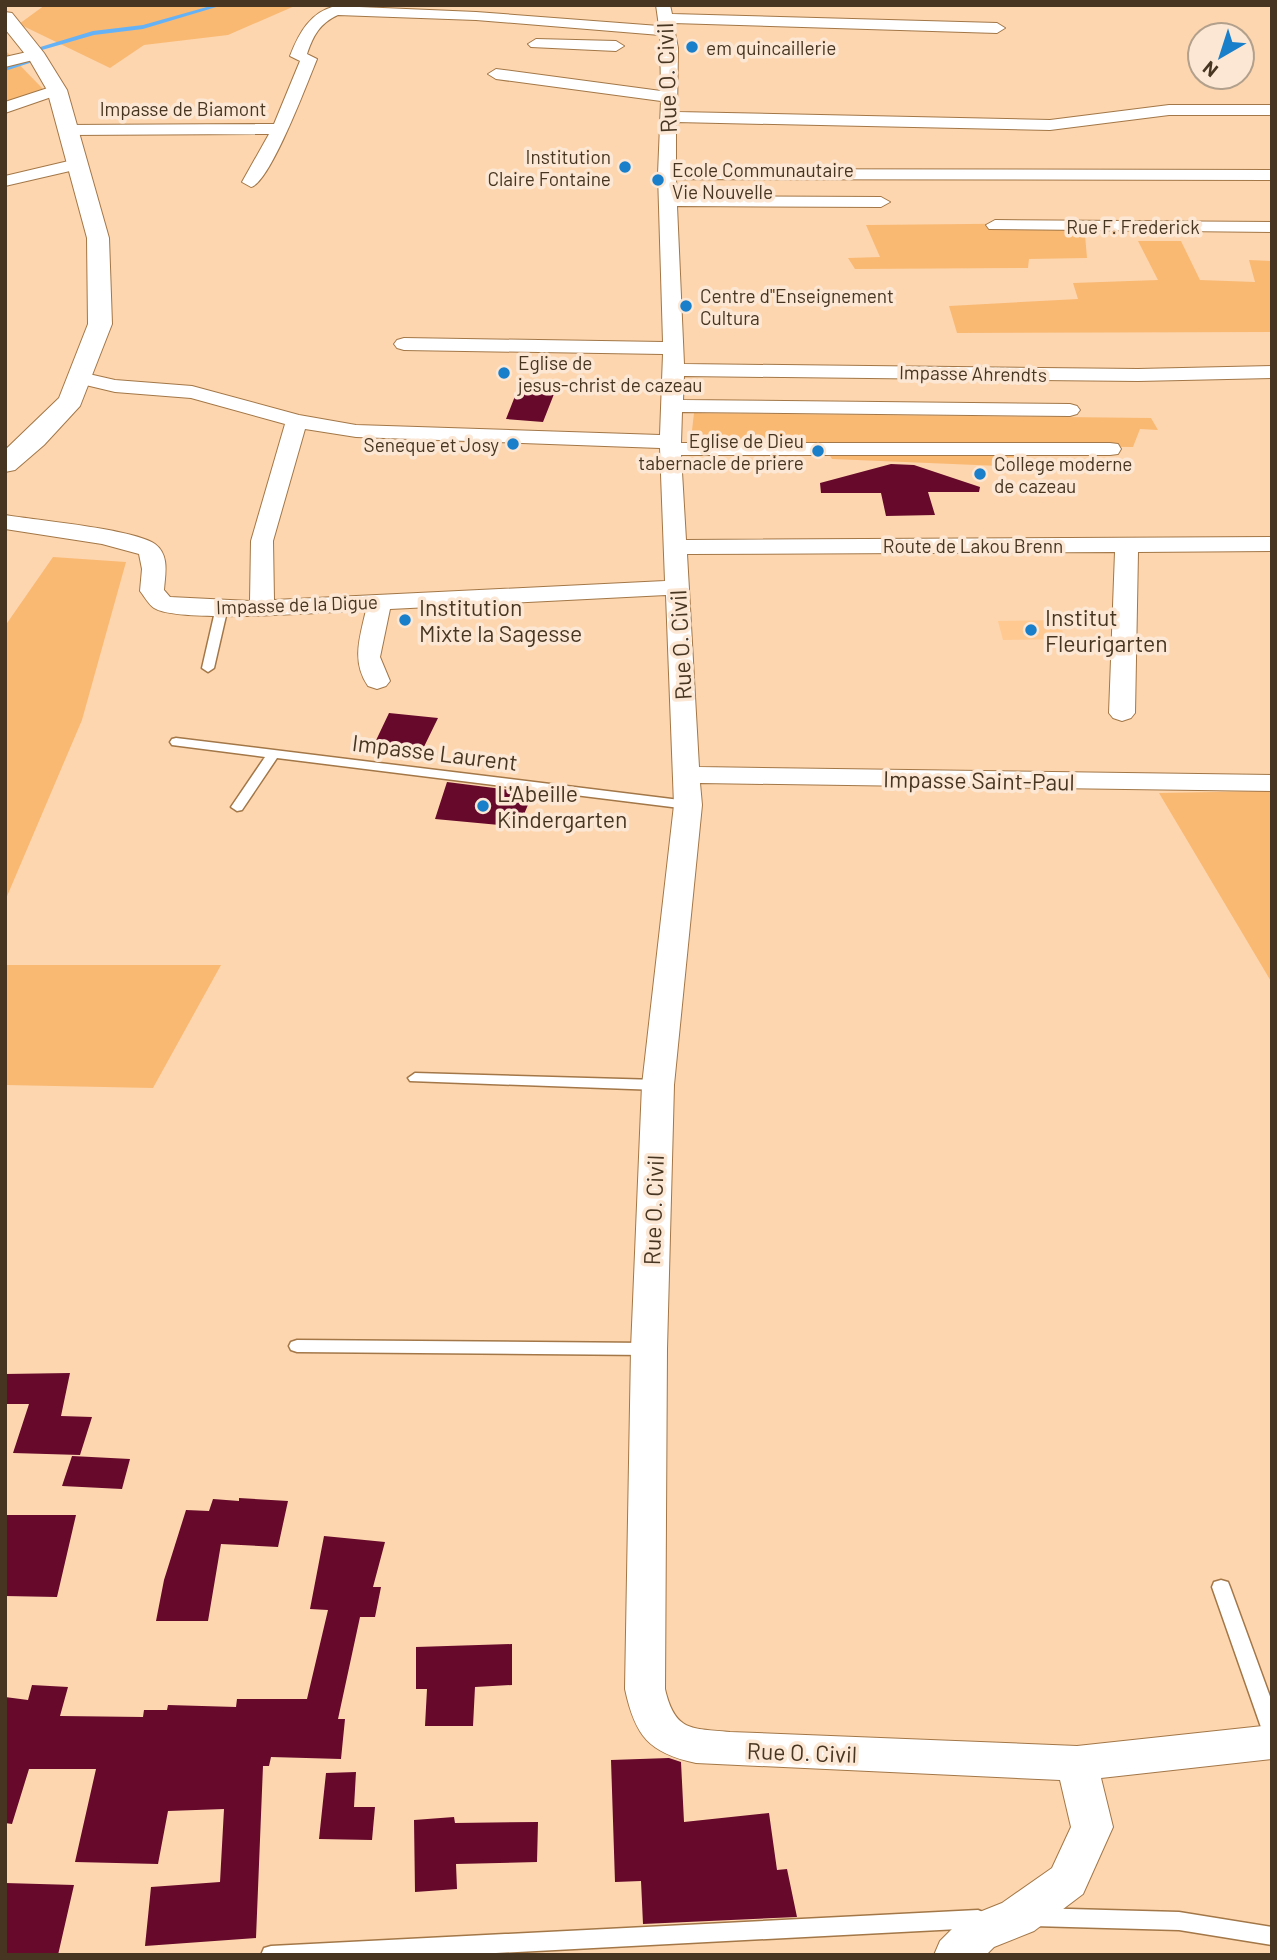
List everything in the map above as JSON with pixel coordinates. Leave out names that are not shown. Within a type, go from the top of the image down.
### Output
[{"type":"street","name":"Impasse de Biamont","points":[[67,130],[280,129],[309,59],[298,56],[307,33],[324,15],[336,10],[476,16],[665,30]]},
{"type":"street","points":[[5,18],[38,58],[57,90],[98,237],[100,324],[71,401],[35,439],[5,464]]},
{"type":"street","points":[[665,30],[997,28]]},
{"type":"street","name":"Rue O. Civil","points":[[665,30],[673,359],[670,445],[687,790],[659,1085],[649,1349],[645,1689],[649,1714],[662,1735],[690,1745],[730,1749],[1077,1763]]},
{"type":"street","points":[[536,44],[630,47]]},
{"type":"street","points":[[5,62],[38,58]]},
{"type":"street","points":[[496,74],[667,107],[817,122],[1050,125],[1169,110],[1272,110]]},
{"type":"street","points":[[5,108],[57,90]]},
{"type":"street","points":[[251,182],[280,129]]},
{"type":"street","points":[[5,181],[76,164]]},
{"type":"street","points":[[668,187],[1272,175]]},
{"type":"street","points":[[668,187],[881,202]]},
{"type":"street","name":"Rue F. Frederick","points":[[995,225],[1272,227]]},
{"type":"street","name":"Impasse Ahrendts","points":[[404,345],[673,359],[1125,375],[1272,372]]},
{"type":"street","points":[[80,378],[115,386],[192,392],[297,421],[356,431],[670,445],[1110,449]]},
{"type":"street","points":[[672,406],[1070,410]]},
{"type":"street","points":[[262,608],[262,541],[297,421]]},
{"type":"street","name":"Impasse de la Digue","points":[[5,522],[119,540],[146,549],[154,559],[152,591],[162,603],[187,607],[262,608],[678,587]]},
{"type":"street","points":[[1122,713],[1127,544]]},
{"type":"street","name":"Route de Lakou Brenn","points":[[674,547],[1272,544]]},
{"type":"street","points":[[377,681],[368,657],[380,601]]},
{"type":"street","name":"Impasse Saint-Paul","points":[[687,790],[1272,783]]},
{"type":"street","points":[[956,1955],[978,1933],[1018,1917],[1068,1881],[1092,1828],[1077,1763],[1272,1742]]},
{"type":"lane","points":[[208,668],[222,607]]},
{"type":"lane","name":"Impasse Laurent","points":[[176,742],[687,790]]},
{"type":"lane","points":[[237,807],[274,752]]},
{"type":"lane","points":[[415,1078],[659,1085]]},
{"type":"lane","points":[[297,1346],[649,1349]]},
{"type":"lane","points":[[1221,1587],[1272,1730]]},
{"type":"lane","points":[[271,1955],[1018,1917],[1179,1921],[1272,1936]]},
{"type":"shaded area","points":[[45,5],[297,5],[228,35],[144,45],[110,68],[19,24]]},
{"type":"shaded area","points":[[5,50],[43,89],[5,103]]},
{"type":"shaded area","points":[[1084,223],[1087,258],[1029,259],[1028,268],[855,269],[848,258],[880,257],[866,225]]},
{"type":"shaded area","points":[[1138,241],[1181,241],[1200,280],[1255,282],[1249,260],[1272,261],[1272,332],[957,333],[949,306],[1078,299],[1073,283],[1158,280]]},
{"type":"shaded area","points":[[694,413],[1151,418],[1158,430],[1140,429],[1133,447],[1018,446],[1026,467],[832,459],[827,451],[690,448]]},
{"type":"shaded area","points":[[53,557],[126,562],[82,720],[5,901],[5,626]]},
{"type":"shaded area","name":"Institut Fleurigarten","points":[[1059,620],[1065,639],[1003,640],[998,621]]},
{"type":"shaded area","points":[[1272,791],[1272,983],[1159,793]]},
{"type":"shaded area","points":[[5,965],[221,965],[153,1088],[5,1085]]},
{"type":"building","points":[[517,391],[554,394],[543,422],[506,419]]},
{"type":"building","points":[[891,464],[914,465],[980,487],[979,492],[928,492],[935,515],[886,516],[881,493],[821,493],[820,483]]},
{"type":"building","points":[[389,713],[438,718],[419,757],[370,753]]},
{"type":"building","name":"L'Abeille Kindergarten","points":[[447,782],[533,793],[522,819],[509,819],[510,826],[435,819]]},
{"type":"building","points":[[70,1373],[61,1416],[92,1417],[80,1455],[13,1453],[29,1404],[5,1404],[5,1374]]},
{"type":"building","points":[[72,1456],[130,1459],[122,1489],[62,1486]]},
{"type":"building","points":[[239,1498],[288,1501],[278,1547],[221,1544],[208,1621],[156,1621],[164,1580],[186,1510],[209,1511],[213,1499],[239,1501]]},
{"type":"building","points":[[5,1515],[76,1515],[57,1597],[5,1596]]},
{"type":"building","points":[[324,1536],[385,1542],[373,1587],[381,1587],[375,1617],[360,1617],[338,1719],[345,1719],[341,1759],[271,1757],[269,1766],[263,1766],[256,1938],[145,1946],[151,1887],[220,1882],[224,1809],[168,1811],[158,1864],[75,1862],[96,1769],[29,1769],[12,1824],[5,1823],[5,1697],[28,1700],[32,1685],[68,1687],[60,1716],[143,1717],[144,1710],[167,1710],[168,1705],[236,1707],[237,1699],[307,1699],[328,1610],[310,1609]]},
{"type":"building","points":[[512,1644],[512,1685],[475,1687],[473,1726],[425,1726],[427,1689],[416,1689],[416,1647]]},
{"type":"building","points":[[669,1758],[681,1762],[684,1822],[769,1813],[777,1870],[787,1869],[797,1917],[643,1924],[641,1881],[615,1882],[611,1760]]},
{"type":"building","points":[[356,1772],[354,1807],[375,1807],[372,1840],[319,1839],[326,1773]]},
{"type":"building","points":[[454,1817],[455,1823],[538,1822],[537,1862],[456,1864],[457,1889],[415,1892],[414,1820]]},
{"type":"building","points":[[5,1883],[74,1885],[58,1955],[5,1955]]},
{"type":"waterway","points":[[5,69],[43,57],[39,49],[93,33],[143,27],[221,5]]},
{"type":"place","name":"em quincaillerie","points":[[692,47]]},
{"type":"place","name":"Institution Claire Fontaine","points":[[625,167]]},
{"type":"place","name":"Ecole Communautaire Vie Nouvelle","points":[[658,180]]},
{"type":"place","name":"Centre d\"Enseignement Cultura","points":[[686,306]]},
{"type":"place","name":"Eglise de jesus-christ de cazeau","points":[[504,373]]},
{"type":"place","name":"Seneque et Josy","points":[[513,444]]},
{"type":"place","name":"Eglise de Dieu tabernacle de priere","points":[[818,451]]},
{"type":"place","name":"College moderne de cazeau","points":[[980,474]]},
{"type":"place","name":"Institution Mixte la Sagesse","points":[[405,620]]},
{"type":"place","name":"Institut Fleurigarten","points":[[1031,630]]},
{"type":"place","name":"L'Abeille Kindergarten","points":[[483,806]]}]
